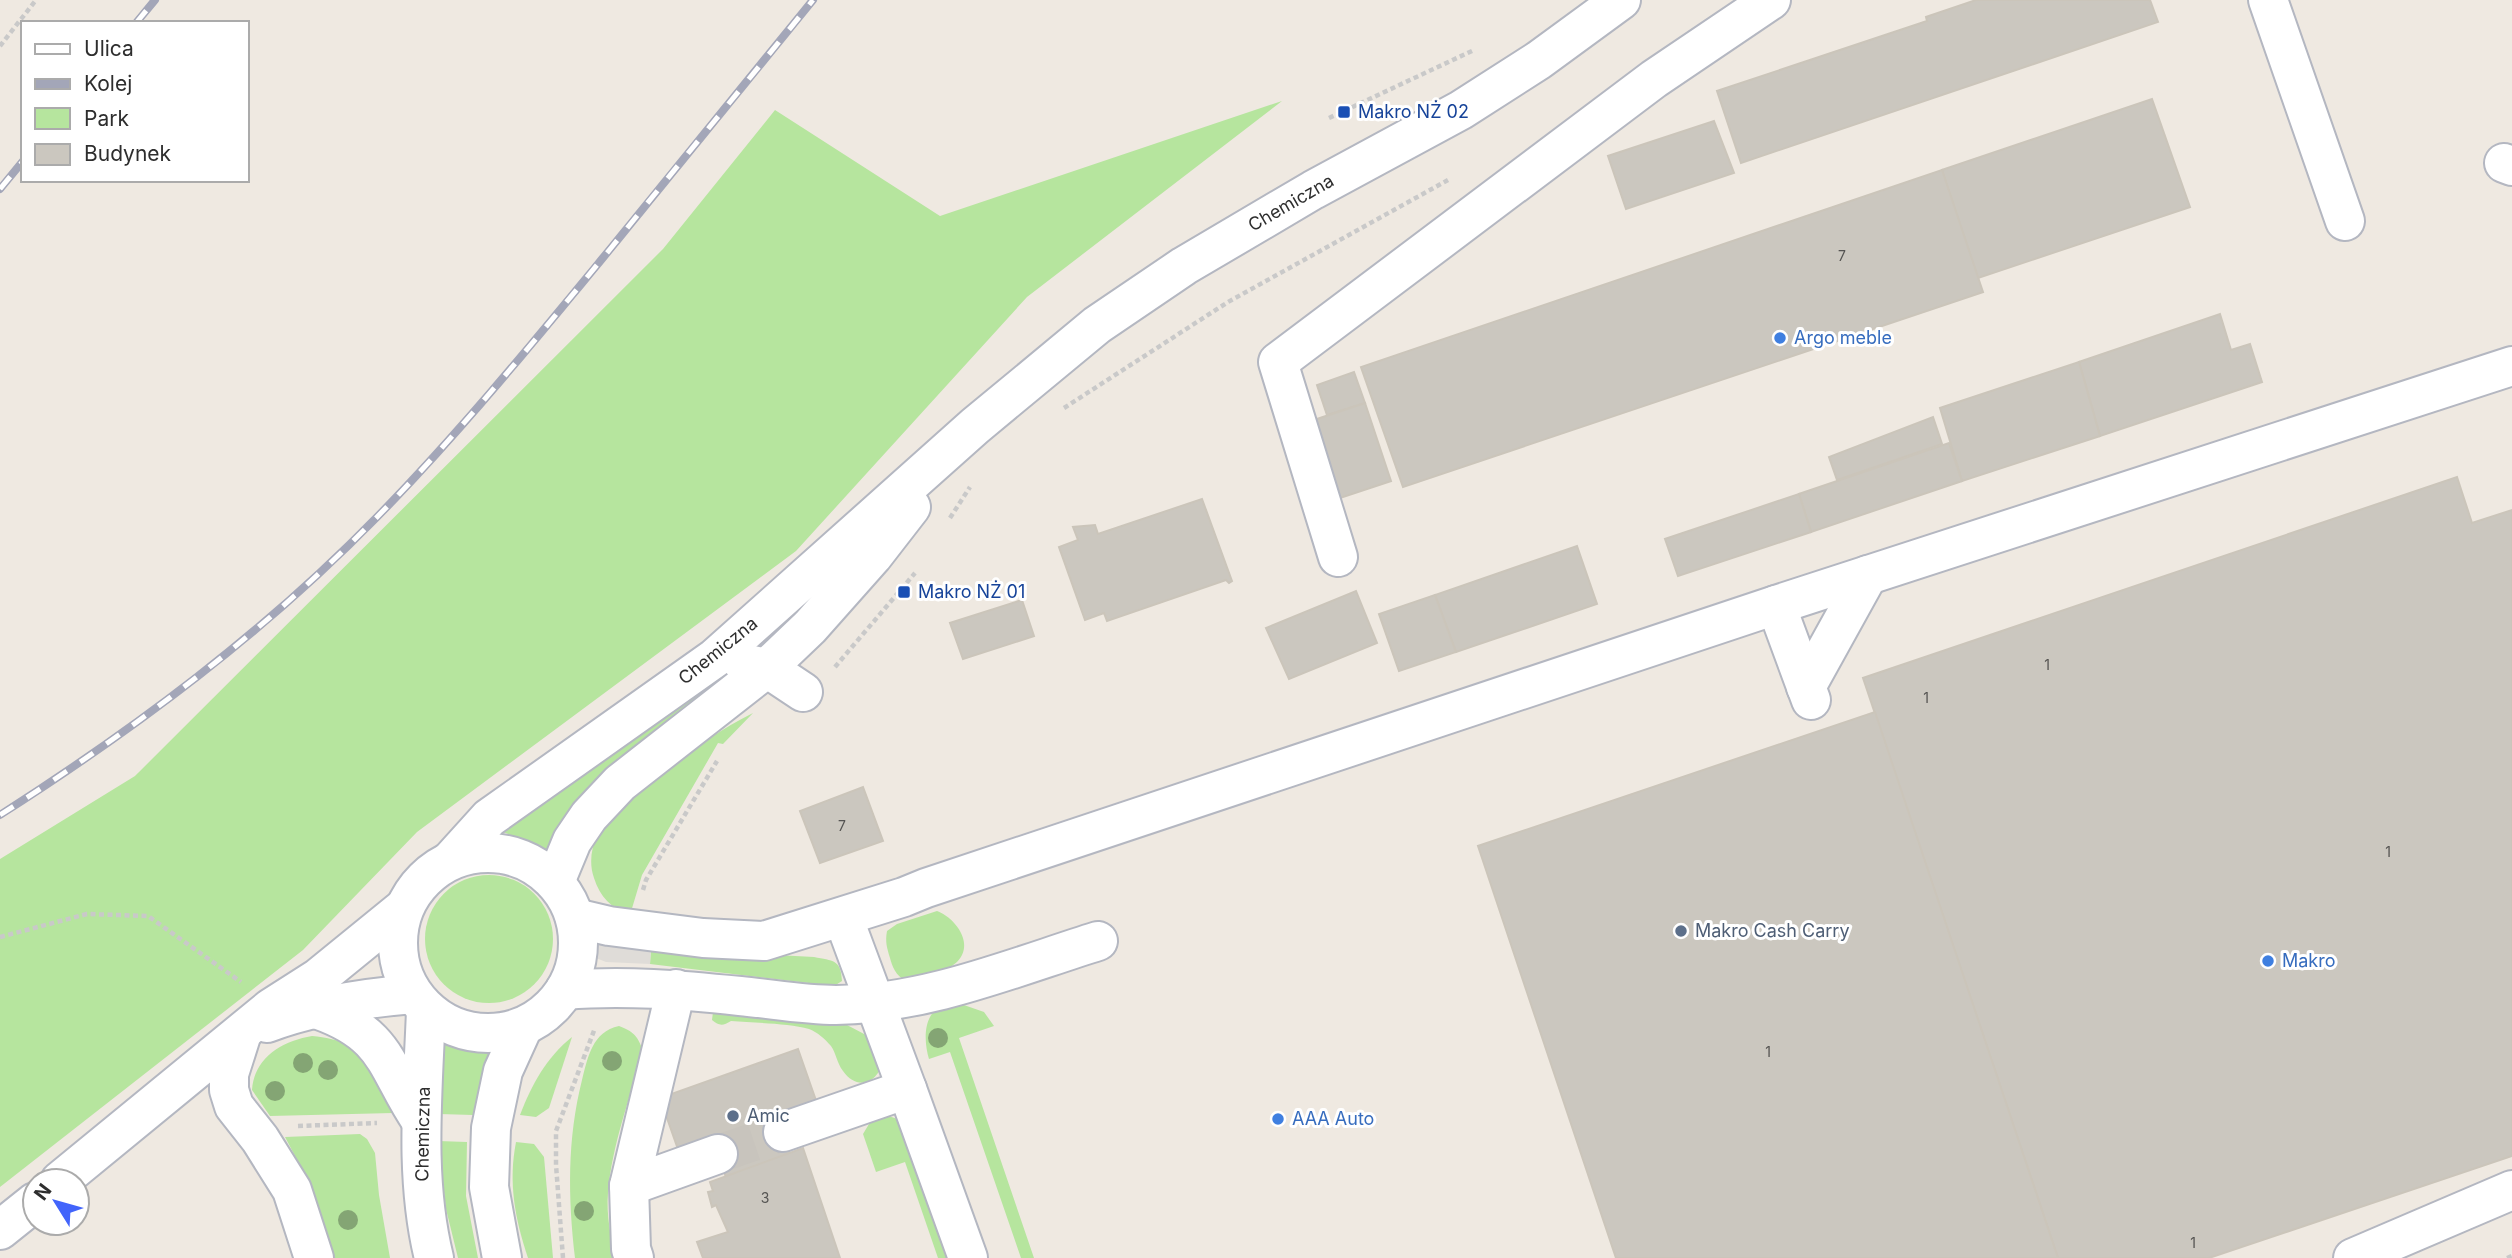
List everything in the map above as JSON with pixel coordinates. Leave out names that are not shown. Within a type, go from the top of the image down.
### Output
[{"type":"street","name":"Chemiczna","points":[[451,860],[489,818],[715,658],[975,426],[1097,326],[1184,266],[1313,190],[1461,110],[1539,60],[1621,0]]},
{"type":"street","points":[[1338,556],[1278,362],[1654,79],[1771,0]]},
{"type":"street","points":[[2269,0],[2345,221]]},
{"type":"street","points":[[575,918],[609,926],[703,938],[764,941],[843,917],[1776,605],[2512,366]]},
{"type":"street","name":"Chemiczna","points":[[555,882],[572,841],[589,816],[620,783],[768,668],[810,627],[873,556],[975,426]]},
{"type":"street","points":[[1776,605],[1809,694],[1868,575]]},
{"type":"street","points":[[715,658],[768,668],[803,692]]},
{"type":"street","points":[[495,853],[517,857],[538,867],[555,882],[567,899],[575,918],[579,943],[575,967],[565,990],[547,1012],[523,1027],[482,1034],[442,1022],[419,1002],[400,967],[397,937],[404,908],[416,888],[431,872],[451,860],[472,854],[495,853]]},
{"type":"street","points":[[77,1167],[271,1008],[318,978],[404,908]]},
{"type":"street","points":[[843,917],[968,1258]]},
{"type":"street","points":[[565,990],[611,986],[676,989],[835,1005],[875,1002],[943,991],[1098,940]]},
{"type":"street","points":[[634,1258],[631,1250],[629,1186],[676,989]]},
{"type":"street","points":[[242,1033],[282,1018],[362,999],[419,1002]]},
{"type":"street","name":"Chemiczna","points":[[419,1002],[422,1188],[425,1223],[434,1258]]},
{"type":"street","points":[[319,1010],[343,1018],[372,1040],[397,1075],[404,1096],[422,1123]]},
{"type":"street","points":[[502,1258],[489,1187],[491,1128],[503,1071],[523,1027]]},
{"type":"street","points":[[242,1033],[229,1074],[229,1090],[234,1106],[260,1139],[292,1190],[314,1258]]},
{"type":"street","points":[[783,1132],[907,1089]]},
{"type":"street","points":[[629,1186],[718,1154]]},
{"type":"street","points":[[2353,1258],[2512,1189]]},
{"type":"street","points":[[0,1230],[21,1213]]},
{"type":"path","points":[[0,46],[36,0]]},
{"type":"path","points":[[1059,412],[1228,302],[1449,180]]},
{"type":"path","points":[[944,528],[972,484]]},
{"type":"path","points":[[803,692],[827,676],[916,571]]},
{"type":"path","points":[[640,899],[646,880],[721,755]]},
{"type":"path","points":[[0,937],[87,914],[148,916],[261,996],[242,1033]]},
{"type":"path","points":[[564,1258],[555,1166],[556,1131],[597,1024]]},
{"type":"path","points":[[291,1126],[379,1124]]},
{"type":"green space","points":[[1282,101],[1027,297],[796,551],[417,832],[303,950],[26,1167],[21,1167],[21,1171],[0,1187],[0,859],[135,776],[663,249],[775,110],[940,216]]},
{"type":"green space","points":[[723,685],[548,850],[503,832],[702,689]]},
{"type":"green space","points":[[753,713],[723,744],[718,743],[642,875],[630,915],[617,909],[596,885],[591,861],[597,835],[606,820],[623,802],[684,756]]},
{"type":"green space","points":[[489,875],[513,880],[534,894],[548,915],[553,939],[548,963],[534,984],[513,998],[489,1003],[465,998],[444,984],[430,963],[425,939],[430,915],[444,894],[465,880]]},
{"type":"green space","points":[[937,911],[958,927],[964,951],[960,959],[943,971],[905,980],[892,964],[887,931],[897,924]]},
{"type":"green space","points":[[651,948],[826,959],[838,965],[842,981],[834,986],[650,964]]},
{"type":"green space","points":[[961,1004],[984,1012],[994,1026],[959,1038],[1034,1258],[1021,1258],[950,1052],[929,1059],[926,1029],[931,1015],[943,1006]]},
{"type":"green space","points":[[713,1012],[847,1025],[866,1035],[881,1068],[873,1078],[863,1083],[858,1082],[843,1071],[831,1046],[812,1030],[731,1021],[719,1024],[712,1020]]},
{"type":"green space","points":[[619,1026],[634,1035],[643,1051],[617,1139],[610,1175],[609,1226],[615,1258],[575,1258],[570,1169],[577,1102],[593,1047],[603,1034]]},
{"type":"green space","points":[[312,1036],[346,1044],[357,1051],[373,1070],[393,1113],[270,1116],[252,1090],[258,1069],[264,1060],[280,1047]]},
{"type":"green space","points":[[572,1037],[549,1108],[536,1117],[520,1115],[541,1072]]},
{"type":"green space","points":[[444,1043],[491,1051],[473,1115],[439,1114]]},
{"type":"green space","points":[[886,1115],[900,1120],[949,1258],[938,1258],[905,1162],[876,1172],[863,1134],[872,1119]]},
{"type":"green space","points":[[360,1134],[367,1139],[375,1153],[390,1258],[332,1258],[303,1171],[285,1137]]},
{"type":"green space","points":[[438,1141],[467,1142],[466,1196],[478,1258],[458,1258],[446,1209]]},
{"type":"green space","points":[[516,1142],[534,1144],[544,1157],[553,1258],[528,1258],[514,1201]]},
{"type":"shaded area","points":[[599,942],[651,948],[650,964],[606,962],[596,958],[596,944]]},
{"type":"building","points":[[1976,0],[2150,0],[2158,22],[1741,163],[1717,91],[1927,21],[1926,17]]},
{"type":"building","points":[[2152,99],[2190,207],[1978,278],[1942,170]]},
{"type":"building","points":[[1714,121],[1734,173],[1626,209],[1608,156]]},
{"type":"building","points":[[1942,170],[1983,292],[1403,487],[1361,367]]},
{"type":"building","points":[[2220,314],[2231,350],[2250,344],[2262,382],[2100,436],[2079,362]]},
{"type":"building","points":[[2079,362],[2100,436],[1962,481],[1940,408]]},
{"type":"building","points":[[1354,372],[1365,403],[1327,415],[1317,385]]},
{"type":"building","points":[[1365,403],[1391,481],[1337,499],[1311,421]]},
{"type":"building","points":[[1933,417],[1942,444],[1837,480],[1829,457]]},
{"type":"building","points":[[1949,443],[1962,481],[1811,532],[1799,494]]},
{"type":"building","points":[[2457,477],[2472,523],[2512,510],[2512,1156],[2209,1258],[2058,1258],[1863,678]]},
{"type":"building","points":[[1799,494],[1811,532],[1678,576],[1665,539]]},
{"type":"building","points":[[1202,499],[1232,581],[1229,583],[1226,580],[1107,621],[1104,613],[1085,620],[1059,547],[1078,540],[1073,527],[1095,525],[1098,534]]},
{"type":"building","points":[[1577,546],[1597,604],[1456,652],[1435,595]]},
{"type":"building","points":[[1356,591],[1377,643],[1289,679],[1266,628]]},
{"type":"building","points":[[1435,595],[1456,652],[1399,671],[1379,614]]},
{"type":"building","points":[[1022,600],[1034,636],[963,659],[950,623]]},
{"type":"building","points":[[1875,712],[2058,1258],[1616,1258],[1478,846]]},
{"type":"building","points":[[863,787],[883,841],[820,863],[800,811]]},
{"type":"building","name":"Amic","points":[[798,1049],[819,1109],[783,1132],[792,1160],[728,1183],[714,1143],[680,1155],[660,1098]]},
{"type":"building","points":[[803,1148],[840,1258],[703,1258],[697,1242],[728,1232],[716,1205],[712,1207],[708,1192],[713,1191],[710,1182]]},
{"type":"tunnel","points":[[718,1154],[783,1132]]},
{"type":"railway","points":[[138,21],[155,0]]},
{"type":"railway","points":[[0,815],[150,713],[245,639],[335,559],[378,516],[439,451],[526,350],[813,0]]},
{"type":"railway","points":[[0,189],[21,163]]},
{"type":"place","name":"Makro NŻ 02","points":[[1344,112]]},
{"type":"place","name":"Argo meble","points":[[1780,338]]},
{"type":"place","name":"Makro NŻ 01","points":[[904,592]]},
{"type":"place","name":"Makro Cash Carry","points":[[1681,931]]},
{"type":"place","name":"Makro","points":[[2268,961]]},
{"type":"place","name":"Amic","points":[[733,1116]]},
{"type":"place","name":"AAA Auto","points":[[1278,1119]]}]
